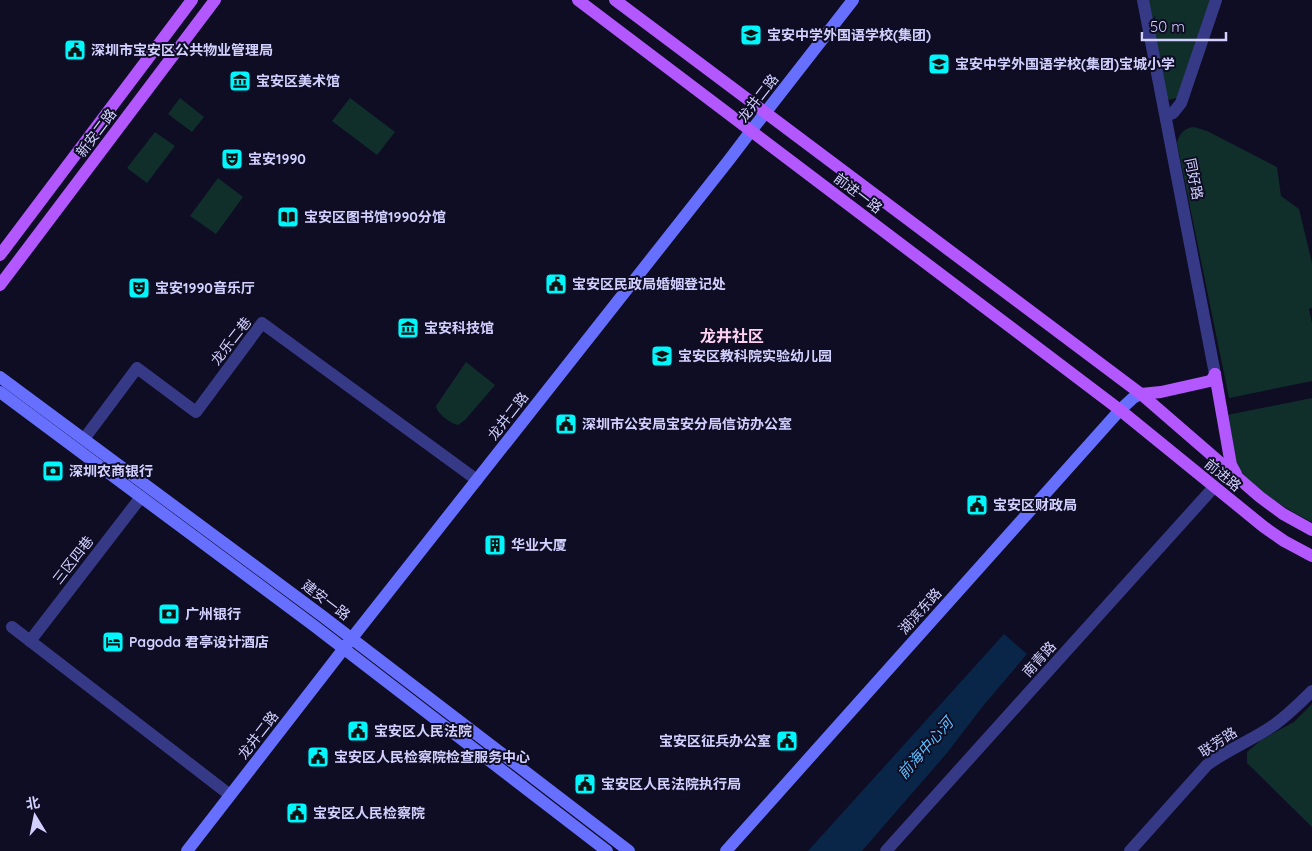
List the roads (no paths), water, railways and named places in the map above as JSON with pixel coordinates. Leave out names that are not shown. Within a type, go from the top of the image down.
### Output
[{"type":"main road","name":"新安二路","points":[[0,256],[192,0]]},
{"type":"main road","name":"新安二路","points":[[0,285],[215,0]]},
{"type":"main road","name":"前进一路","points":[[578,0],[1120,410]]},
{"type":"main road","name":"前进一路","points":[[615,0],[1141,394]]},
{"type":"main road","name":"龙井二路","points":[[187,851],[853,0]]},
{"type":"main road","points":[[1141,394],[1160,392],[1210,381],[1215,374]]},
{"type":"main road","points":[[1215,374],[1231,465],[1239,478]]},
{"type":"main road","name":"建安一路","points":[[0,378],[352,638],[629,851]]},
{"type":"main road","name":"建安一路","points":[[0,392],[344,649],[607,851]]},
{"type":"main road","name":"湖滨东路","points":[[726,851],[1120,410],[1141,394]]},
{"type":"main road","name":"前进路","points":[[1141,394],[1260,497],[1308,528]]},
{"type":"main road","name":"前进路","points":[[1120,410],[1264,527],[1312,556]]},
{"type":"main road","points":[[1293,546],[1301,546],[1307,542],[1310,535],[1308,528]]},
{"type":"street","name":"同好路","points":[[1144,0],[1215,374]]},
{"type":"street","points":[[1166,116],[1173,113],[1181,103],[1216,0]]},
{"type":"street","name":"龙乐二巷","points":[[84,439],[137,368],[196,412],[262,323],[477,480]]},
{"type":"street","name":"南青路","points":[[886,851],[1214,487]]},
{"type":"street","name":"三区四巷","points":[[30,641],[141,497]]},
{"type":"street","points":[[12,627],[230,795]]},
{"type":"street","name":"联芳路","points":[[1130,851],[1207,765],[1219,756],[1271,727],[1312,691]]},
{"type":"water","name":"前海中心河","points":[[1004,634],[1027,654],[983,706],[947,753],[862,851],[808,851]]},
{"type":"place","name":"宝安中学外国语学校(集团)","points":[[751,35]]},
{"type":"place","name":"深圳市宝安区公共物业管理局","points":[[75,50]]},
{"type":"place","name":"宝安中学外国语学校(集团)宝城小学","points":[[939,64]]},
{"type":"place","name":"宝安区美术馆","points":[[240,81]]},
{"type":"place","name":"宝安1990","points":[[232,159]]},
{"type":"place","name":"宝安区图书馆1990分馆","points":[[288,217]]},
{"type":"place","name":"宝安区民政局婚姻登记处","points":[[556,284]]},
{"type":"place","name":"宝安1990音乐厅","points":[[139,288]]},
{"type":"place","name":"宝安科技馆","points":[[408,328]]},
{"type":"place","name":"宝安区教科院实验幼儿园","points":[[662,356]]},
{"type":"place","name":"深圳市公安局宝安分局信访办公室","points":[[566,424]]},
{"type":"place","name":"深圳农商银行","points":[[53,471]]},
{"type":"place","name":"宝安区财政局","points":[[977,505]]},
{"type":"place","name":"华业大厦","points":[[495,545]]},
{"type":"place","name":"广州银行","points":[[169,614]]},
{"type":"place","name":"Pagoda 君亭设计酒店","points":[[113,642]]},
{"type":"place","name":"宝安区人民法院","points":[[358,731]]},
{"type":"place","name":"宝安区征兵办公室","points":[[787,741]]},
{"type":"place","name":"宝安区人民检察院检查服务中心","points":[[318,757]]},
{"type":"place","name":"宝安区人民法院执行局","points":[[585,784]]},
{"type":"place","name":"宝安区人民检察院","points":[[297,813]]},
{"type":"district","name":"龙井社区","points":[[732,336]]}]
